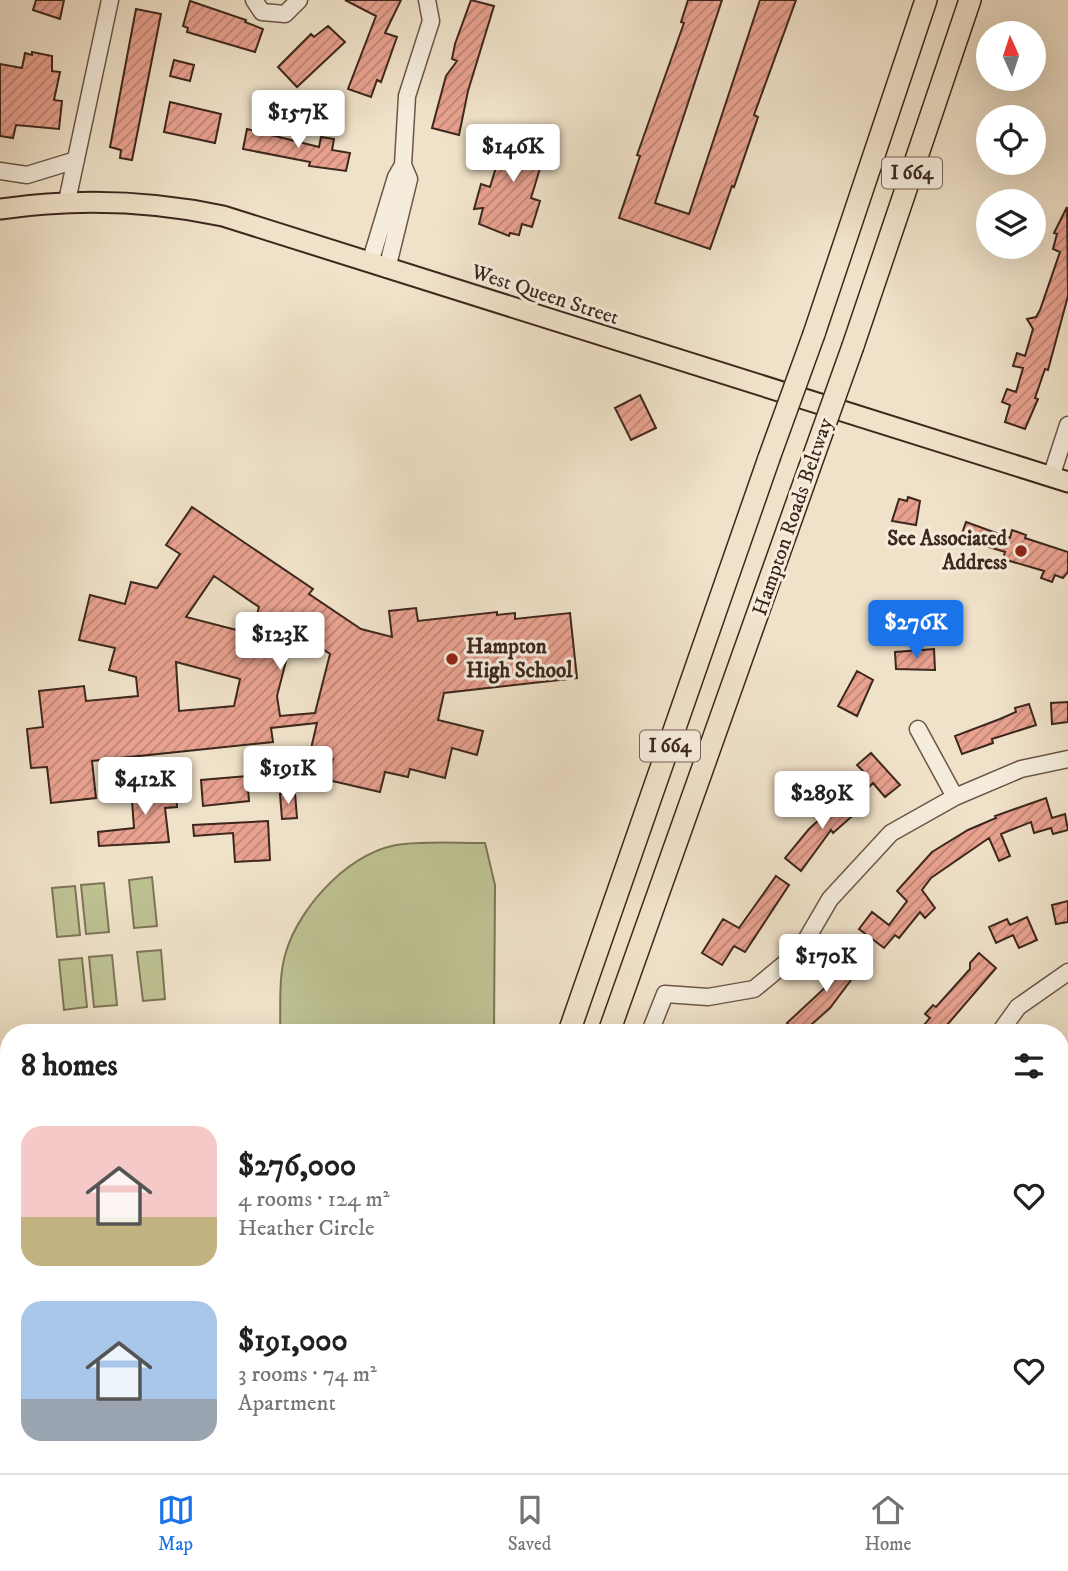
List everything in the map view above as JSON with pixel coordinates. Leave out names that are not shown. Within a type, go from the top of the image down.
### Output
[{"type":"highway","name":"Hampton Roads Beltway","points":[[572,1024],[814,334],[926,0]]},
{"type":"highway","name":"Hampton Roads Beltway","points":[[612,1024],[810,469],[971,0]]},
{"type":"main road","name":"West Queen Street","points":[[0,209],[67,201],[132,202],[194,210],[1059,479]]},
{"type":"street","points":[[67,201],[110,0]]},
{"type":"street","points":[[254,0],[262,12],[270,14],[285,14],[299,0]]},
{"type":"street","points":[[378,266],[409,179],[403,165],[407,96],[431,21],[427,0]]},
{"type":"street","points":[[0,171],[27,175],[76,160]]},
{"type":"street","points":[[1059,479],[1068,425]]},
{"type":"street","points":[[918,729],[955,797]]},
{"type":"street","points":[[653,1024],[665,994],[708,998],[754,989],[799,952],[830,899],[891,833],[955,797],[1021,769],[1068,759]]},
{"type":"street","points":[[1006,1024],[1018,1007],[1068,972]]},
{"type":"green space","points":[[424,843],[485,843],[495,885],[494,1024],[280,1024],[283,962],[293,934],[316,898],[331,882],[366,856],[385,848]]},
{"type":"green space","points":[[152,877],[157,926],[134,928],[129,880]]},
{"type":"green space","points":[[104,883],[109,932],[86,934],[81,885]]},
{"type":"green space","points":[[75,886],[80,935],[57,937],[52,888]]},
{"type":"green space","points":[[161,950],[165,999],[143,1001],[137,952]]},
{"type":"green space","points":[[112,955],[117,1005],[94,1007],[89,957]]},
{"type":"green space","points":[[82,958],[87,1007],[64,1010],[59,960]]},
{"type":"building","points":[[36,0],[64,0],[60,19],[33,10]]},
{"type":"building","points":[[345,0],[401,0],[385,33],[397,37],[381,82],[377,80],[371,97],[348,89],[376,16]]},
{"type":"building","points":[[471,0],[494,6],[468,91],[459,135],[432,128],[446,76],[457,61],[452,59],[455,44]]},
{"type":"building","points":[[688,0],[722,0],[655,203],[689,214],[760,0],[796,0],[754,115],[758,117],[734,187],[732,186],[710,249],[619,218],[640,156],[637,155],[684,23],[681,22]]},
{"type":"building","points":[[190,1],[246,20],[245,22],[263,29],[255,52],[187,32],[188,28],[183,26]]},
{"type":"building","points":[[136,9],[161,14],[132,160],[120,158],[121,150],[110,147]]},
{"type":"building","points":[[328,26],[345,42],[297,87],[278,67],[311,34],[314,37]]},
{"type":"building","points":[[32,52],[52,56],[52,71],[60,72],[54,100],[62,101],[59,129],[16,125],[13,138],[0,136],[0,64],[22,68],[25,53],[32,55]]},
{"type":"building","points":[[174,60],[194,65],[190,81],[170,76]]},
{"type":"building","points":[[170,102],[221,114],[215,143],[164,132]]},
{"type":"building","points":[[513,126],[546,136],[541,151],[545,152],[531,198],[540,201],[532,227],[522,224],[519,235],[510,233],[509,236],[479,224],[483,208],[474,209],[481,184],[490,187],[504,141],[508,142]]},
{"type":"building","points":[[247,129],[319,147],[321,137],[334,139],[332,150],[350,153],[346,171],[309,166],[310,162],[243,149]]},
{"type":"building","points":[[1067,207],[1068,296],[1048,370],[1045,369],[1035,398],[1038,399],[1025,429],[1005,422],[1010,405],[1002,402],[1007,389],[1016,392],[1023,368],[1013,366],[1017,353],[1025,356],[1033,329],[1027,319],[1036,317],[1040,310],[1060,252],[1053,249],[1057,234],[1054,233]]},
{"type":"building","points":[[640,395],[656,428],[631,440],[615,408]]},
{"type":"building","points":[[908,497],[920,501],[916,525],[892,521],[899,499],[907,501]]},
{"type":"building","name":"Hampton High School","points":[[192,507],[313,589],[309,594],[361,629],[392,637],[389,611],[416,608],[418,621],[497,612],[497,615],[515,613],[515,619],[570,613],[577,678],[444,693],[438,720],[483,731],[477,755],[452,748],[445,778],[410,769],[408,777],[385,772],[380,792],[328,780],[333,759],[310,753],[317,723],[271,728],[273,742],[92,761],[96,798],[51,803],[47,767],[31,768],[27,729],[43,727],[39,691],[84,686],[86,701],[138,696],[136,677],[109,670],[115,648],[79,640],[90,595],[125,604],[131,582],[157,588],[180,554],[166,545]],"holes":[[[214,576],[259,607],[252,634],[186,617]],[[294,630],[330,654],[315,713],[280,716],[277,696]],[[176,662],[240,679],[234,706],[179,711]]]},
{"type":"building","points":[[966,522],[1010,538],[1012,530],[1026,535],[1025,538],[1068,552],[1068,572],[1063,578],[1055,575],[1052,582],[1041,578],[1044,571],[1003,559],[1005,552],[973,542],[972,546],[959,542]]},
{"type":"building","points":[[934,649],[935,670],[896,669],[895,652]]},
{"type":"building","points":[[857,671],[873,680],[857,716],[838,706]]},
{"type":"building","points":[[1068,702],[1068,722],[1052,724],[1051,703]]},
{"type":"building","points":[[1029,704],[1036,725],[992,739],[993,743],[962,754],[955,736],[1000,719],[1016,712],[1015,708]]},
{"type":"building","points":[[871,753],[900,785],[885,797],[873,783],[868,788],[860,778],[865,773],[857,765]]},
{"type":"building","points":[[247,776],[249,801],[203,806],[201,780]]},
{"type":"building","points":[[175,782],[177,807],[165,808],[169,842],[99,846],[98,832],[134,828],[131,787]]},
{"type":"building","points":[[841,791],[858,811],[833,833],[831,830],[801,871],[785,858],[809,829],[832,808],[828,803]]},
{"type":"building","points":[[295,793],[297,818],[282,819],[280,794]]},
{"type":"building","points":[[1046,798],[1052,818],[1065,814],[1068,830],[1053,834],[1051,828],[1034,833],[1031,822],[1001,834],[1010,856],[999,861],[989,838],[931,878],[922,890],[935,908],[925,918],[920,912],[899,938],[895,935],[884,948],[859,929],[872,912],[889,925],[907,901],[897,891],[932,852],[968,830],[996,818],[995,816]]},
{"type":"building","points":[[268,821],[270,860],[235,862],[233,833],[194,836],[193,825]]},
{"type":"building","points":[[776,876],[789,885],[745,952],[734,946],[722,965],[702,953],[723,919],[739,928]]},
{"type":"building","points":[[1068,901],[1068,922],[1056,924],[1052,905]]},
{"type":"building","points":[[1027,917],[1037,940],[1019,948],[1013,935],[996,943],[989,927],[1007,919],[1010,925]]},
{"type":"building","points":[[840,953],[860,968],[830,1008],[812,1024],[788,1024],[830,983],[822,977]]},
{"type":"building","points":[[979,953],[996,968],[948,1024],[925,1024],[930,1018],[925,1014],[933,1005],[936,1007],[970,969],[970,963]]},
{"type":"place","name":"See Associated Address","points":[[1021,551]]},
{"type":"place","name":"Hampton High School","points":[[452,659]]}]
